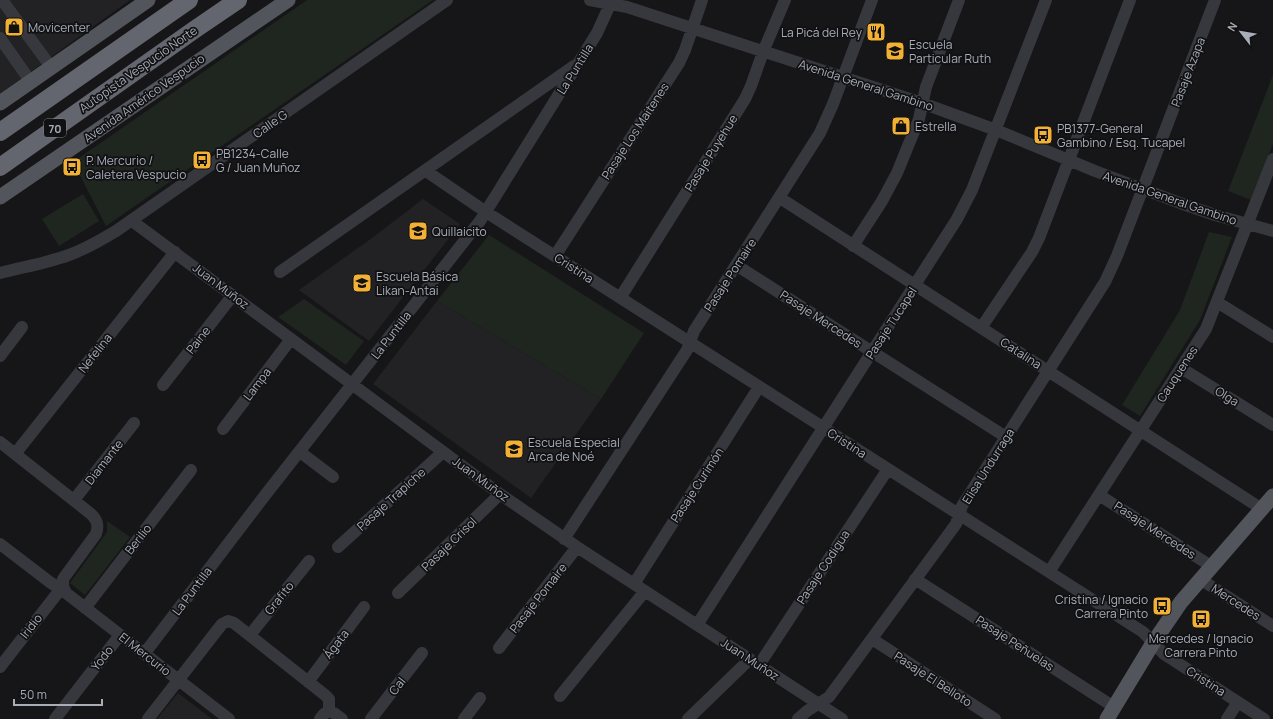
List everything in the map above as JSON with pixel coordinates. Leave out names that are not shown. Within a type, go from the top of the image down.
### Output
[{"type":"highway","name":"70","points":[[0,132],[189,0]]},
{"type":"highway","name":"Autopista Vespucio Norte","points":[[0,167],[238,0]]},
{"type":"highway","points":[[194,30],[252,0]]},
{"type":"main road","points":[[0,103],[148,0]]},
{"type":"main road","name":"Avenida Américo Vespucio","points":[[0,197],[288,0]]},
{"type":"main road","points":[[1110,713],[1153,643],[1181,602],[1211,566],[1269,502]]},
{"type":"street","points":[[2,0],[51,67]]},
{"type":"street","name":"Calle G","points":[[0,272],[51,260],[70,254],[100,241],[132,221],[446,0]]},
{"type":"street","name":"Avenida General Gambino","points":[[590,0],[612,2],[922,103],[996,130],[1069,161],[1142,189],[1197,209],[1273,231]]},
{"type":"street","name":"Pasaje Los Maitenes","points":[[555,256],[675,70],[683,55],[702,0]]},
{"type":"street","name":"Pasaje Puyehue","points":[[620,298],[738,111],[751,86],[763,52],[785,0]]},
{"type":"street","name":"Pasaje Pomaire","points":[[564,539],[687,350],[694,331],[820,134],[833,104],[872,0]]},
{"type":"street","points":[[853,246],[885,196],[897,173],[919,119],[926,87],[959,0]]},
{"type":"street","name":"Pasaje Tucapel","points":[[697,625],[873,352],[965,205],[996,130],[1046,0]]},
{"type":"street","points":[[981,328],[1036,244],[1130,0]]},
{"type":"street","name":"Pasaje Azapa","points":[[1142,189],[1215,0]]},
{"type":"street","name":"La Puntilla","points":[[144,654],[480,221],[598,33],[612,2]]},
{"type":"street","points":[[0,38],[31,82]]},
{"type":"street","points":[[280,272],[579,63]]},
{"type":"street","name":"Cauquenes","points":[[1049,572],[1206,329],[1273,159]]},
{"type":"street","name":"Cristina","points":[[426,171],[486,212],[1143,632],[1164,654],[1264,719]]},
{"type":"street","name":"Elisa Undurraga","points":[[798,719],[807,711],[829,697],[956,524],[962,506],[1109,274],[1142,189]]},
{"type":"street","name":"Catalina","points":[[780,198],[1141,431],[1269,502]]},
{"type":"street","name":"Juan Muñoz","points":[[132,221],[500,494],[564,539],[842,719]]},
{"type":"street","name":"Nefelina","points":[[15,454],[175,252]]},
{"type":"street","name":"Pasaje Mercedes","points":[[736,265],[1006,437]]},
{"type":"street","name":"Paine","points":[[163,385],[233,295]]},
{"type":"street","points":[[1217,302],[1273,337]]},
{"type":"street","points":[[0,356],[22,327]]},
{"type":"street","name":"Lampa","points":[[223,429],[291,339]]},
{"type":"street","name":"Olga","points":[[1181,368],[1273,425]]},
{"type":"street","name":"Pasaje Curimón","points":[[634,584],[759,387]]},
{"type":"street","name":"Diamante","points":[[74,500],[134,423]]},
{"type":"street","points":[[0,442],[74,500],[94,517],[98,524],[96,534],[65,575],[62,582],[63,586]]},
{"type":"street","points":[[300,452],[333,478]]},
{"type":"street","name":"Pasaje Trapiche","points":[[338,547],[443,452]]},
{"type":"street","name":"Pasaje Codigua","points":[[688,719],[754,662],[888,469]]},
{"type":"street","name":"Berilio","points":[[85,608],[191,470]]},
{"type":"street","name":"Pasaje Crisol","points":[[398,593],[500,494]]},
{"type":"street","name":"Pasaje Mercedes","points":[[1099,495],[1211,566]]},
{"type":"street","name":"El Mercurio","points":[[0,545],[51,583],[60,587],[63,586],[66,593],[229,719]]},
{"type":"street","name":"Pasaje Pomaire","points":[[499,648],[577,547]]},
{"type":"street","name":"Grafito","points":[[250,635],[309,561]]},
{"type":"street","name":"Pasaje Peñuelas","points":[[915,579],[1110,713]]},
{"type":"street","name":"Mercedes","points":[[1200,579],[1273,626]]},
{"type":"street","name":"Iridio","points":[[0,666],[63,586]]},
{"type":"street","points":[[560,696],[645,591]]},
{"type":"street","name":"Ágata","points":[[308,682],[364,607]]},
{"type":"street","points":[[148,719],[222,624],[228,621],[231,621],[250,635],[329,699],[324,715],[334,713],[342,719]]},
{"type":"street","name":"Yodo","points":[[55,719],[120,635]]},
{"type":"street","name":"Pasaje El Belloto","points":[[872,640],[995,719]]},
{"type":"street","name":"Cal","points":[[371,719],[422,653]]},
{"type":"street","points":[[464,719],[480,698]]},
{"type":"street","points":[[1227,719],[1238,702]]},
{"type":"shaded area","name":"Movicenter","points":[[0,0],[130,0],[0,94]]},
{"type":"shaded area","points":[[307,0],[433,0],[106,226],[73,162]]},
{"type":"shaded area","points":[[1273,75],[1273,144],[1251,200],[1228,191]]},
{"type":"shaded area","points":[[83,194],[99,221],[59,246],[42,219]]},
{"type":"shaded area","name":"Escuela Básica Likan-Antai","points":[[423,199],[460,224],[369,341],[299,290],[372,238]]},
{"type":"shaded area","points":[[1209,232],[1232,237],[1200,320],[1140,416],[1122,405],[1180,310]]},
{"type":"shaded area","points":[[489,235],[644,333],[601,399],[437,301]]},
{"type":"shaded area","points":[[304,299],[364,341],[346,365],[278,317]]},
{"type":"shaded area","name":"Escuela Especial Arca de Noé","points":[[437,301],[601,399],[531,498],[373,384]]},
{"type":"shaded area","points":[[107,521],[130,537],[85,595],[70,583],[107,532]]},
{"type":"shaded area","points":[[178,693],[212,719],[157,719]]},
{"type":"place","name":"Movicenter","points":[[14,27]]},
{"type":"place","name":"La Picá del Rey","points":[[876,32]]},
{"type":"place","name":"Escuela Particular Ruth","points":[[895,51]]},
{"type":"place","name":"Estrella","points":[[901,126]]},
{"type":"place","name":"PB1377-General Gambino / Esq. Tucapel","points":[[1043,135]]},
{"type":"place","name":"PB1234-Calle G / Juan Muñoz","points":[[202,160]]},
{"type":"place","name":"P. Mercurio / Caletera Vespucio","points":[[72,167]]},
{"type":"place","name":"Quillaicito","points":[[418,231]]},
{"type":"place","name":"Escuela Básica Likan-Antai","points":[[362,283]]},
{"type":"place","name":"Escuela Especial Arca de Noé","points":[[514,449]]},
{"type":"place","name":"Cristina / Ignacio Carrera Pinto","points":[[1162,606]]},
{"type":"place","name":"Mercedes / Ignacio Carrera Pinto","points":[[1201,619]]}]
